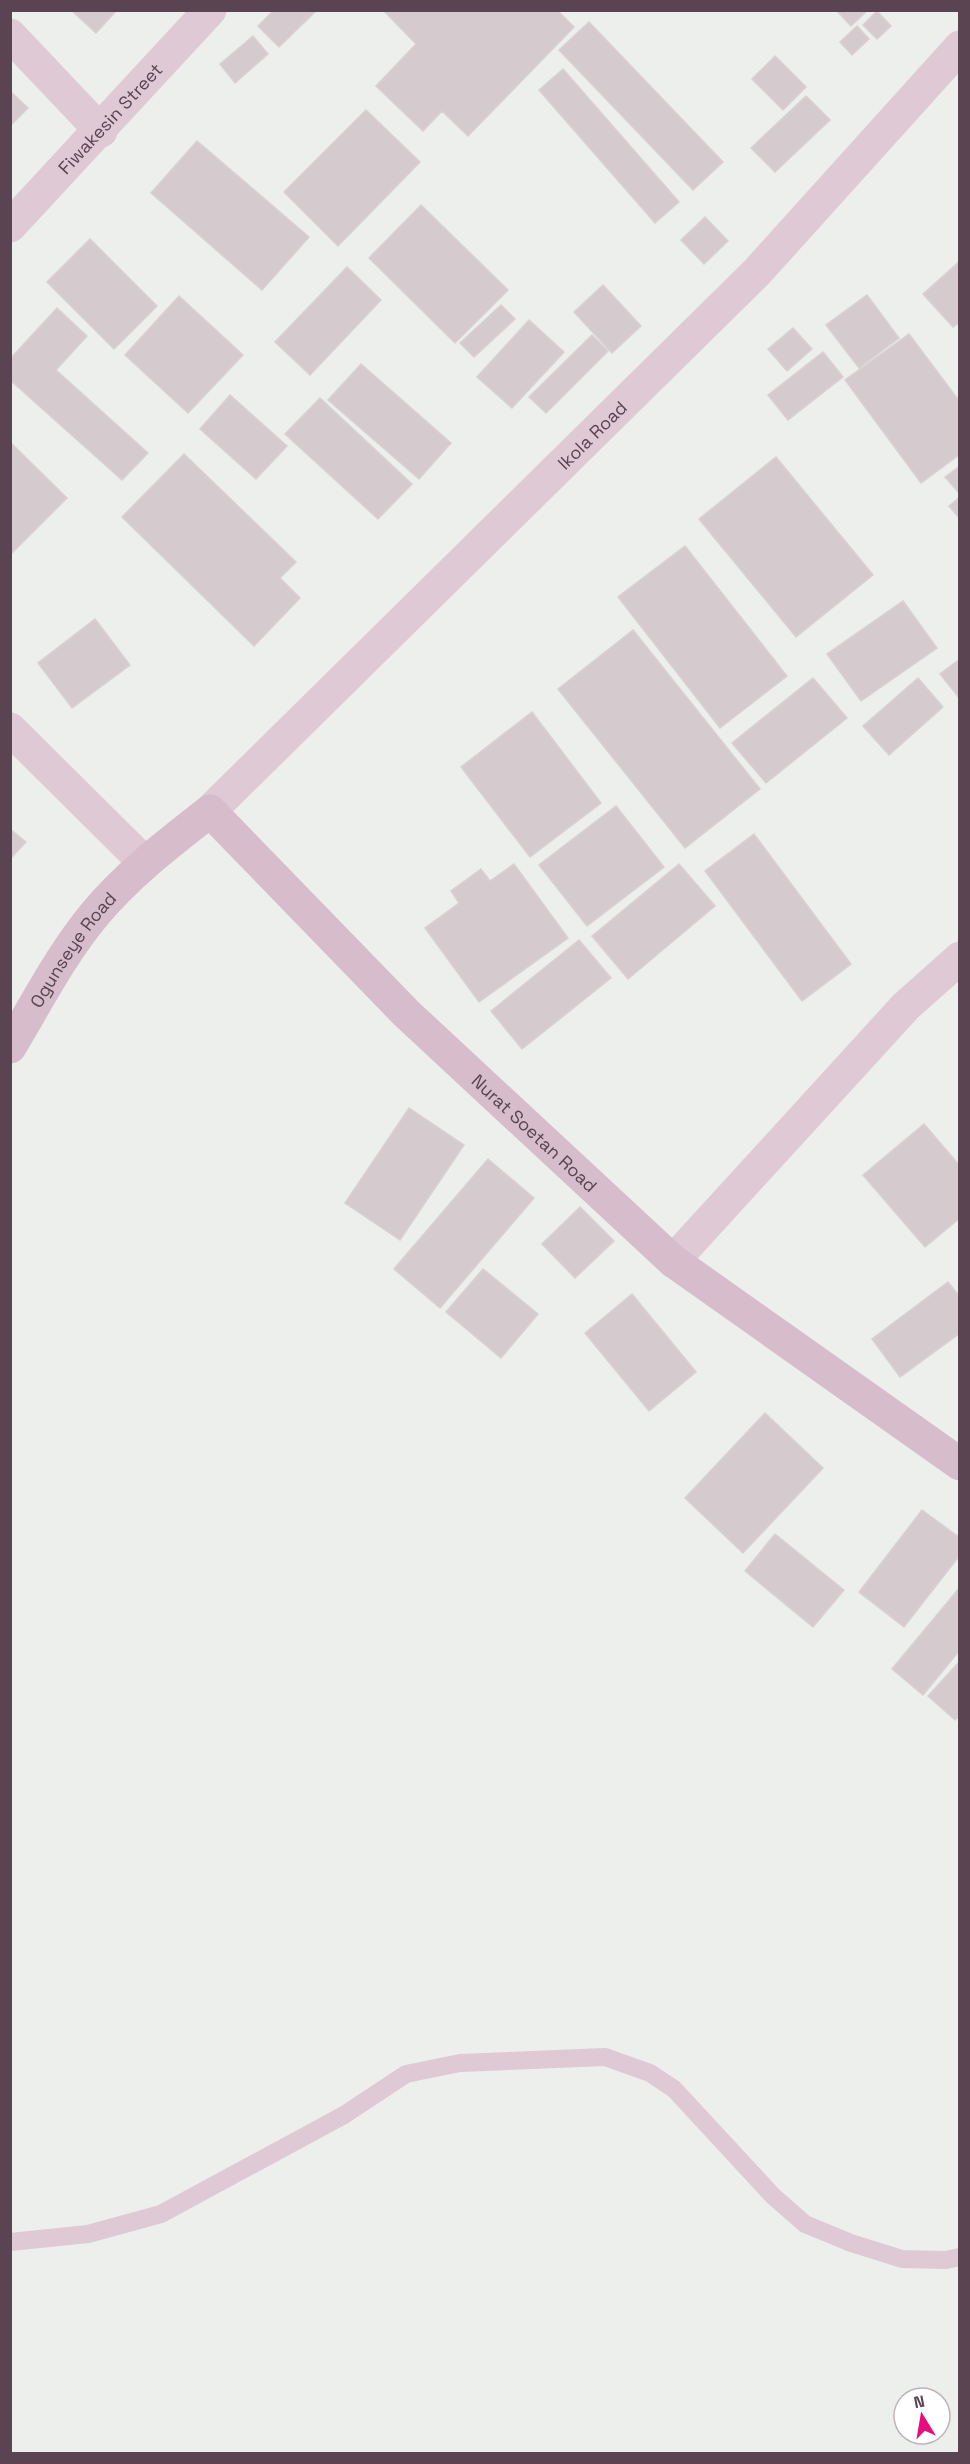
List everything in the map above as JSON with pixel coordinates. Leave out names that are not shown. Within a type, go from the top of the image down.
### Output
[{"type":"street","name":"Fiwakesin Street","points":[[10,226],[210,10]]},
{"type":"street","points":[[10,35],[100,131]]},
{"type":"street","name":"Ikola Road","points":[[210,811],[757,272],[960,47]]},
{"type":"street","points":[[10,729],[145,863],[210,811]]},
{"type":"street","name":"Nurat Soetan Road","points":[[210,811],[407,1014],[673,1261],[960,1464]]},
{"type":"street","name":"Ogunseye Road","points":[[10,1047],[77,938],[95,914],[145,863]]},
{"type":"street","points":[[673,1261],[906,1006],[960,958]]},
{"type":"lane","points":[[10,2242],[88,2234],[162,2214],[344,2115],[406,2074],[460,2063],[605,2057],[650,2073],[674,2089],[773,2196],[805,2224],[851,2243],[902,2259],[946,2260],[960,2257]]},
{"type":"building","points":[[71,10],[117,10],[96,33]]},
{"type":"building","points":[[274,10],[317,10],[279,47],[258,26]]},
{"type":"building","points":[[383,10],[557,10],[574,27],[468,136],[442,111],[423,131],[376,86],[416,44]]},
{"type":"building","points":[[836,10],[868,10],[851,26]]},
{"type":"building","points":[[877,11],[891,26],[877,39],[863,25]]},
{"type":"building","points":[[589,22],[723,162],[693,190],[559,50]]},
{"type":"building","points":[[857,26],[869,39],[852,55],[840,42]]},
{"type":"building","points":[[253,36],[268,54],[235,83],[220,64]]},
{"type":"building","points":[[775,56],[806,87],[783,110],[752,79]]},
{"type":"building","points":[[563,69],[679,202],[655,223],[539,90]]},
{"type":"building","points":[[10,91],[28,108],[10,126]]},
{"type":"building","points":[[806,96],[830,120],[775,172],[751,148]]},
{"type":"building","points":[[366,110],[420,162],[338,246],[284,192]]},
{"type":"building","points":[[197,141],[309,237],[262,290],[151,193]]},
{"type":"building","points":[[421,205],[508,290],[455,343],[369,258]]},
{"type":"building","points":[[705,217],[728,241],[704,264],[681,240]]},
{"type":"building","points":[[90,239],[157,306],[114,349],[47,282]]},
{"type":"building","points":[[960,261],[960,322],[953,327],[923,294]]},
{"type":"building","points":[[347,267],[381,300],[310,375],[275,342]]},
{"type":"building","points":[[603,285],[641,326],[612,353],[574,312]]},
{"type":"building","points":[[867,295],[899,338],[859,368],[826,325]]},
{"type":"building","points":[[179,296],[243,355],[188,413],[125,355]]},
{"type":"building","points":[[501,305],[515,319],[474,357],[460,343]]},
{"type":"building","points":[[57,308],[87,336],[56,370],[148,453],[122,480],[10,380],[10,359]]},
{"type":"building","points":[[529,320],[564,352],[512,408],[477,377]]},
{"type":"building","points":[[793,328],[812,349],[787,371],[768,349]]},
{"type":"building","points":[[909,334],[960,402],[960,454],[921,483],[845,380]]},
{"type":"building","points":[[592,335],[608,351],[546,413],[529,397]]},
{"type":"building","points":[[823,352],[843,377],[788,420],[768,395]]},
{"type":"building","points":[[361,364],[451,443],[419,479],[328,400]]},
{"type":"building","points":[[230,395],[287,446],[256,479],[200,429]]},
{"type":"building","points":[[320,398],[412,484],[378,519],[285,434]]},
{"type":"building","points":[[10,442],[67,498],[10,555]]},
{"type":"building","points":[[184,454],[296,562],[280,578],[300,598],[254,646],[122,517]]},
{"type":"building","points":[[776,457],[873,575],[796,637],[699,519]]},
{"type":"building","points":[[960,466],[960,494],[945,477]]},
{"type":"building","points":[[960,497],[960,519],[949,506]]},
{"type":"building","points":[[685,546],[787,676],[720,728],[618,597]]},
{"type":"building","points":[[903,601],[937,648],[861,701],[827,654]]},
{"type":"building","points":[[95,619],[130,665],[72,708],[38,663]]},
{"type":"building","points":[[633,630],[760,789],[685,848],[558,689]]},
{"type":"building","points":[[960,659],[960,699],[940,674]]},
{"type":"building","points":[[813,678],[847,718],[766,783],[732,743]]},
{"type":"building","points":[[918,678],[943,707],[889,755],[863,726]]},
{"type":"building","points":[[532,712],[601,803],[530,857],[461,767]]},
{"type":"building","points":[[616,806],[664,867],[587,926],[539,865]]},
{"type":"building","points":[[10,829],[26,842],[10,859]]},
{"type":"building","points":[[754,834],[851,964],[802,1001],[705,871]]},
{"type":"building","points":[[514,864],[568,938],[479,1002],[425,928],[459,903],[451,891],[481,869],[490,881]]},
{"type":"building","points":[[679,864],[715,906],[628,979],[592,936]]},
{"type":"building","points":[[579,940],[611,978],[522,1049],[491,1011]]},
{"type":"building","points":[[409,1108],[464,1145],[400,1240],[345,1203]]},
{"type":"building","points":[[924,1124],[960,1166],[960,1218],[925,1247],[863,1175]]},
{"type":"building","points":[[488,1159],[534,1198],[440,1308],[394,1269]]},
{"type":"building","points":[[580,1207],[614,1241],[575,1278],[542,1244]]},
{"type":"building","points":[[483,1269],[538,1314],[501,1358],[446,1312]]},
{"type":"building","points":[[948,1282],[960,1297],[960,1333],[900,1377],[872,1339]]},
{"type":"building","points":[[632,1294],[696,1372],[649,1411],[585,1333]]},
{"type":"building","points":[[765,1413],[823,1468],[743,1553],[685,1498]]},
{"type":"building","points":[[922,1510],[960,1538],[960,1555],[904,1627],[859,1592]]},
{"type":"building","points":[[775,1534],[844,1590],[813,1627],[745,1571]]},
{"type":"building","points":[[960,1587],[960,1650],[923,1695],[892,1669]]},
{"type":"building","points":[[960,1661],[960,1715],[955,1720],[928,1696]]}]
